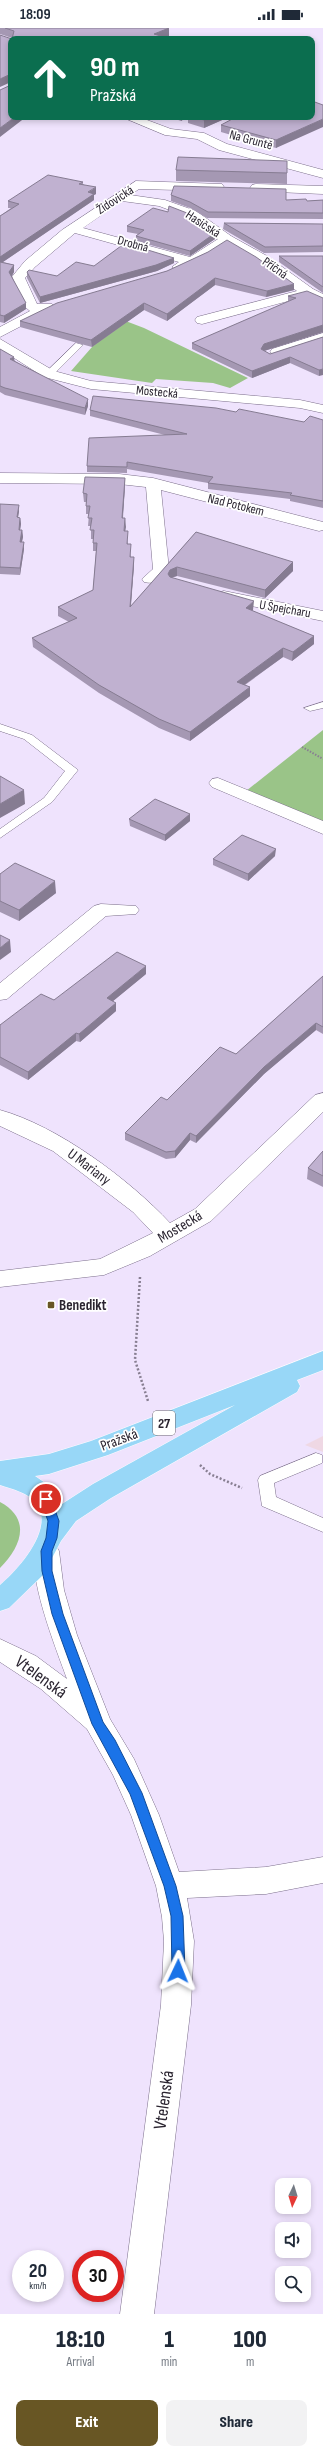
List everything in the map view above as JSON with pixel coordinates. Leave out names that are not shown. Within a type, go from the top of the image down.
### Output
[{"type":"main road","name":"Pražská","points":[[0,1471],[49,1464],[99,1448],[323,1360]]},
{"type":"main road","name":"27","points":[[0,1600],[32,1572],[67,1514],[102,1491],[323,1366]]},
{"type":"main road","points":[[0,1475],[21,1481],[40,1492],[51,1510],[54,1521],[49,1542]]},
{"type":"street","name":"Na Gruntě","points":[[136,120],[170,132],[200,136],[223,147],[323,174]]},
{"type":"street","points":[[200,136],[214,130]]},
{"type":"street","name":"Židovická","points":[[38,310],[31,306],[18,278],[30,264],[73,228],[122,197],[136,185],[227,187]]},
{"type":"street","points":[[243,188],[323,190]]},
{"type":"street","name":"Hasičská","points":[[122,197],[161,203],[192,214],[226,239],[192,262],[168,272]]},
{"type":"street","points":[[205,223],[228,223]]},
{"type":"street","name":"Drobná","points":[[73,228],[192,262]]},
{"type":"street","name":"Příčná","points":[[226,239],[262,259],[308,292],[323,299]]},
{"type":"street","points":[[262,259],[284,257]]},
{"type":"street","points":[[202,320],[308,292]]},
{"type":"street","points":[[0,333],[38,310],[58,303]]},
{"type":"street","points":[[269,355],[323,337]]},
{"type":"street","name":"Mostecká","points":[[0,343],[49,374],[66,380],[91,385],[300,404],[323,409]]},
{"type":"street","points":[[300,404],[317,395]]},
{"type":"street","name":"Nad Potokem","points":[[0,478],[119,479],[153,483],[319,526]]},
{"type":"street","points":[[150,579],[161,570],[153,483]]},
{"type":"street","name":"U Špejcharu","points":[[207,591],[252,604],[323,616]]},
{"type":"street","points":[[218,783],[323,828]]},
{"type":"street","points":[[0,994],[101,910],[129,910]]},
{"type":"street","name":"Mostecká","points":[[0,1279],[104,1267],[142,1250],[167,1234],[203,1215],[323,1100]]},
{"type":"street","name":"U Mariany","points":[[0,1117],[61,1146],[141,1206],[167,1234]]},
{"type":"street","name":"Vtelenská","points":[[49,1542],[47,1571],[57,1614],[98,1724],[111,1744],[136,1793],[170,1886],[177,1916],[179,1941],[176,2005],[137,2314]]},
{"type":"street","name":"Vtelenská","points":[[0,1650],[21,1659],[54,1682],[98,1724]]},
{"type":"street","points":[[170,1886],[203,1882],[285,1878],[323,1870]]},
{"type":"lane","points":[[49,374],[79,345]]},
{"type":"lane","points":[[310,708],[323,705]]},
{"type":"lane","points":[[0,727],[28,737],[72,770],[48,800],[0,834]]},
{"type":"lane","points":[[316,1459],[266,1480],[268,1501],[323,1525]]},
{"type":"path","points":[[302,747],[323,759]]},
{"type":"shaded area","points":[[323,1436],[323,1452],[305,1445]]},
{"type":"green space","points":[[123,320],[144,328],[248,378],[230,388],[213,383],[156,379],[152,383],[71,371],[92,347]]},
{"type":"green space","points":[[323,730],[323,823],[246,791]]},
{"type":"green space","points":[[0,1502],[10,1509],[16,1517],[20,1525],[20,1534],[13,1551],[0,1568]]},
{"type":"building","points":[[5,28],[169,28],[154,34],[161,36],[13,36],[14,31]]},
{"type":"building","points":[[0,35],[8,38],[8,75],[0,79]]},
{"type":"building","points":[[8,86],[8,120],[11,120],[0,128],[0,90]]},
{"type":"building","points":[[315,102],[323,105],[323,119],[276,140],[221,125],[230,120],[315,120]]},
{"type":"building","points":[[178,157],[287,161],[287,173],[176,170]]},
{"type":"building","points":[[48,175],[83,182],[79,184],[96,187],[88,192],[94,194],[0,257],[0,216],[19,204],[8,201]]},
{"type":"building","points":[[174,186],[286,189],[286,200],[323,200],[323,213],[208,212],[190,202],[171,195]]},
{"type":"building","points":[[169,206],[187,213],[215,233],[190,251],[136,236],[144,230],[127,226],[153,208],[168,212]]},
{"type":"building","points":[[224,223],[323,224],[323,246],[265,247]]},
{"type":"building","points":[[227,240],[256,257],[294,284],[267,291],[215,278],[167,314],[144,303],[91,340],[20,321],[57,303],[167,271],[208,252]]},
{"type":"building","points":[[125,243],[174,258],[156,265],[40,297],[27,272],[29,270],[57,276],[76,262],[94,266]]},
{"type":"building","points":[[279,256],[323,256],[323,287]]},
{"type":"building","points":[[0,262],[14,265],[9,272],[26,303],[4,316],[0,315]]},
{"type":"building","points":[[307,291],[323,298],[323,325],[264,344],[261,349],[270,354],[323,337],[323,369],[319,370],[290,357],[252,371],[192,343],[296,298],[288,296]]},
{"type":"building","points":[[0,349],[14,357],[10,359],[88,399],[85,408],[0,386]]},
{"type":"building","points":[[93,396],[216,408],[236,412],[239,409],[304,422],[310,416],[323,420],[323,501],[290,495],[292,493],[208,483],[213,477],[127,462],[127,467],[87,466],[89,438],[187,434],[90,410]]},
{"type":"building","points":[[85,477],[125,478],[122,518],[125,518],[124,531],[128,531],[127,544],[131,544],[130,557],[134,557],[130,607],[196,532],[293,562],[265,590],[177,567],[170,570],[168,574],[170,577],[254,601],[246,608],[314,636],[293,652],[283,648],[237,682],[250,687],[190,732],[159,719],[99,685],[32,638],[77,618],[58,607],[93,590],[97,543],[93,543],[94,530],[90,530],[92,518],[88,518],[90,506],[86,506],[87,494],[83,493]]},
{"type":"building","points":[[0,504],[19,505],[17,517],[20,518],[19,530],[22,530],[20,542],[24,542],[20,568],[0,567]]},
{"type":"building","points":[[0,776],[24,790],[0,804]]},
{"type":"building","points":[[155,799],[190,814],[165,835],[129,819]]},
{"type":"building","points":[[242,835],[276,849],[248,874],[213,859]]},
{"type":"building","points":[[15,863],[55,881],[19,910],[0,901],[0,874]]},
{"type":"building","points":[[0,935],[10,940],[0,948]]},
{"type":"building","points":[[117,952],[146,966],[107,998],[116,1003],[79,1034],[76,1033],[28,1072],[0,1057],[0,1025],[41,994],[54,1000]]},
{"type":"building","points":[[323,976],[323,1027],[316,1023],[264,1067],[196,1136],[190,1133],[175,1151],[166,1152],[125,1133],[161,1097],[167,1100],[220,1047],[236,1054]]},
{"type":"building","points":[[323,1151],[323,1176],[308,1168]]},
{"type":"place","name":"Benedikt","points":[[51,1305]]},
{"type":"route","points":[[46,1499],[50,1506],[54,1521],[50,1542],[46,1551],[47,1571],[57,1614],[98,1724],[111,1744],[136,1793],[170,1886],[177,1916],[179,1941],[178,1971]]}]
